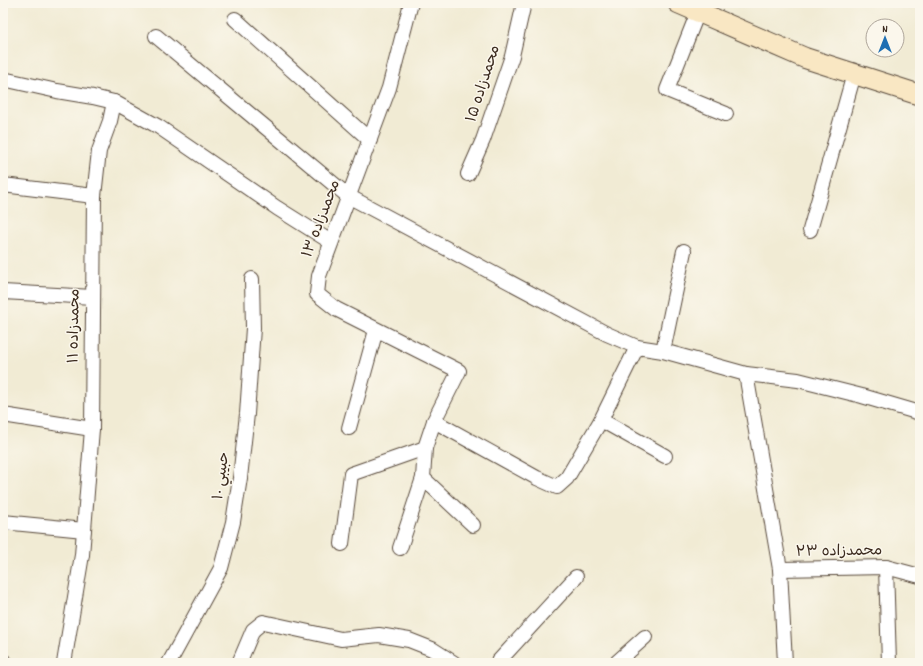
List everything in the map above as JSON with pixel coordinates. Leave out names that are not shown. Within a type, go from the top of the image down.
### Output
[{"type":"street","name":"محمدزاده ۱۳","points":[[411,3],[389,88],[319,276],[317,294],[336,310],[459,371],[434,421]]},
{"type":"street","name":"محمدزاده ۱۵","points":[[468,174],[483,140],[512,56],[524,3]]},
{"type":"street","points":[[678,3],[805,58],[920,95]]},
{"type":"street","points":[[698,12],[667,90],[726,114]]},
{"type":"street","points":[[235,19],[370,140]]},
{"type":"street","points":[[156,36],[348,196],[606,334],[637,347],[663,351],[746,374],[798,380],[862,396],[920,413]]},
{"type":"street","points":[[810,230],[854,74]]},
{"type":"street","points":[[3,79],[114,102],[159,127],[277,208],[331,242]]},
{"type":"street","name":"محمدزاده ۱۱","points":[[64,663],[82,555],[92,429],[94,196],[99,151],[110,120],[114,102]]},
{"type":"street","points":[[3,185],[94,196]]},
{"type":"street","points":[[663,351],[684,251]]},
{"type":"street","name":"حبيبي ١٠","points":[[169,663],[221,568],[233,522],[240,478],[247,414],[253,328],[252,279]]},
{"type":"street","points":[[3,292],[92,297]]},
{"type":"street","points":[[349,428],[376,330]]},
{"type":"street","points":[[400,548],[423,478],[425,448],[434,421],[537,478],[557,487],[567,478],[600,420],[637,347]]},
{"type":"street","points":[[746,374],[780,569],[785,663]]},
{"type":"street","points":[[3,415],[92,429]]},
{"type":"street","points":[[600,420],[666,456]]},
{"type":"street","points":[[342,544],[349,478],[351,474],[425,448]]},
{"type":"street","points":[[423,478],[473,525]]},
{"type":"street","points":[[3,522],[84,530]]},
{"type":"street","points":[[886,567],[889,663]]},
{"type":"street","name":"محمدزاده ۲۳","points":[[780,569],[886,567],[920,576]]},
{"type":"street","points":[[497,663],[576,577]]},
{"type":"street","points":[[239,663],[253,630],[263,622],[341,639],[379,635],[409,640],[432,649],[454,663]]},
{"type":"street","points":[[616,663],[645,637]]}]
